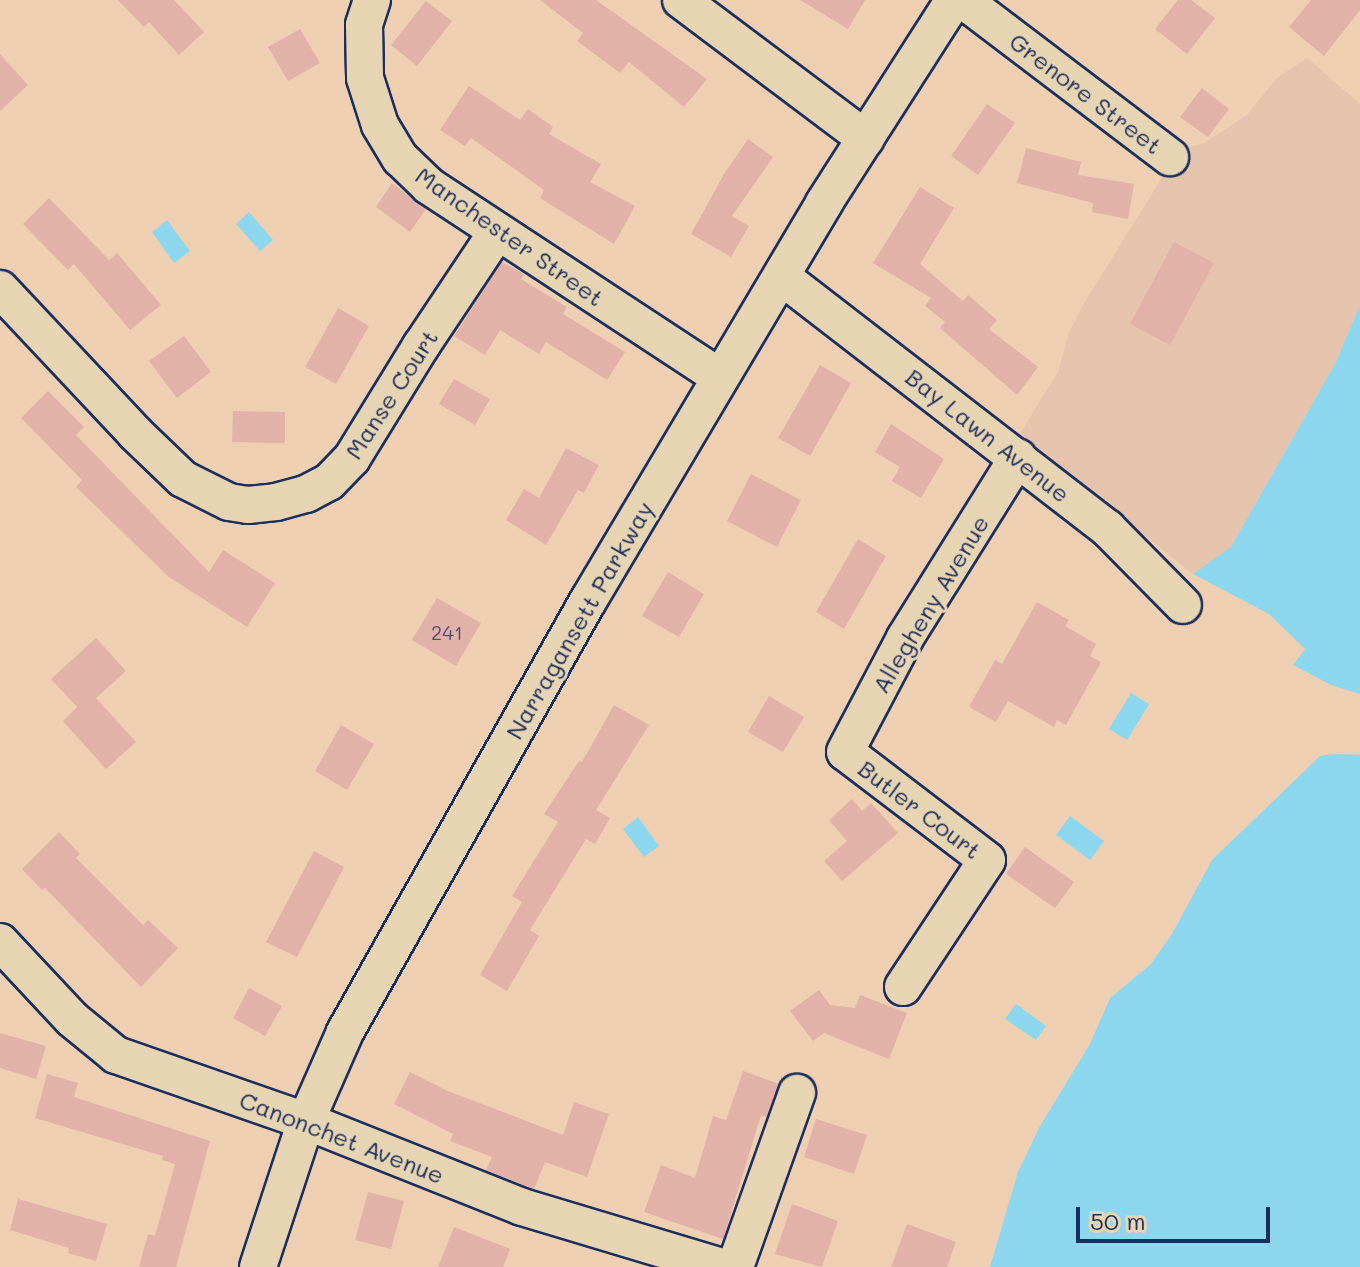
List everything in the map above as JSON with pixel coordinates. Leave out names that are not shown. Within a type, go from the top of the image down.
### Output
[{"type":"street","name":"Manchester Street","points":[[372,0],[364,25],[365,78],[380,125],[400,158],[429,186],[720,377]]},
{"type":"street","points":[[681,0],[866,139]]},
{"type":"street","name":"Narragansett Parkway","points":[[258,1267],[306,1121],[345,1032],[588,601],[720,377],[954,0]]},
{"type":"street","name":"Grenore Street","points":[[963,0],[1170,157]]},
{"type":"street","name":"Manse Court","points":[[0,289],[135,433],[183,479],[229,502],[248,505],[306,494],[329,482],[352,458],[421,346],[497,232]]},
{"type":"street","name":"Bay Lawn Avenue","points":[[782,277],[1107,528],[1183,605]]},
{"type":"street","name":"Allegheny Avenue","points":[[845,752],[905,638],[1018,457]]},
{"type":"street","name":"Butler Court","points":[[845,752],[987,860],[903,987]]},
{"type":"street","name":"Canonchet Avenue","points":[[0,943],[72,1019],[116,1055],[306,1121],[522,1207],[722,1267]]},
{"type":"street","points":[[735,1267],[797,1093]]},
{"type":"shaded area","points":[[1307,58],[1360,104],[1360,305],[1336,362],[1231,547],[1193,574],[1118,514],[1015,442],[1058,372],[1069,332],[1085,302],[1163,176],[1174,152],[1204,143],[1247,115],[1277,78]]},
{"type":"water","points":[[249,212],[273,240],[260,251],[236,224]]},
{"type":"water","points":[[167,220],[190,251],[174,263],[152,232]]},
{"type":"water","points":[[1360,305],[1360,694],[1331,685],[1293,665],[1305,649],[1269,614],[1193,574],[1231,547],[1336,362]]},
{"type":"water","points":[[1131,693],[1149,704],[1127,740],[1109,729]]},
{"type":"water","points":[[1360,755],[1360,1267],[990,1267],[1018,1172],[1040,1126],[1090,1044],[1110,998],[1150,965],[1172,934],[1212,860],[1320,756]]},
{"type":"water","points":[[1070,816],[1104,841],[1090,860],[1056,835]]},
{"type":"water","points":[[638,817],[659,846],[644,857],[623,829]]},
{"type":"water","points":[[1016,1004],[1046,1026],[1036,1040],[1005,1019]]},
{"type":"building","points":[[118,0],[174,0],[204,32],[179,55],[149,22],[144,27]]},
{"type":"building","points":[[540,0],[596,0],[707,79],[684,107],[629,62],[620,73],[577,41],[583,33]]},
{"type":"building","points":[[800,0],[865,0],[848,29]]},
{"type":"building","points":[[1178,0],[1191,0],[1215,18],[1187,54],[1155,29]]},
{"type":"building","points":[[1311,0],[1360,0],[1360,10],[1324,56],[1289,27]]},
{"type":"building","points":[[426,1],[452,21],[417,66],[391,45]]},
{"type":"building","points":[[300,29],[320,63],[288,81],[268,47]]},
{"type":"building","points":[[0,54],[28,85],[0,111]]},
{"type":"building","points":[[469,86],[520,120],[528,109],[553,127],[549,134],[601,164],[590,182],[635,206],[614,244],[540,198],[544,190],[471,138],[465,146],[440,130]]},
{"type":"building","points":[[1202,88],[1229,109],[1208,137],[1180,117]]},
{"type":"building","points":[[987,104],[1015,123],[978,175],[951,156]]},
{"type":"building","points":[[748,139],[773,157],[732,216],[749,226],[731,257],[691,234],[724,174]]},
{"type":"building","points":[[1026,148],[1081,162],[1078,175],[1134,184],[1128,219],[1092,212],[1093,203],[1017,183]]},
{"type":"building","points":[[392,183],[426,209],[410,232],[376,207]]},
{"type":"building","points":[[920,187],[954,208],[920,264],[963,301],[968,295],[997,320],[989,329],[1038,367],[1017,395],[940,328],[945,322],[925,306],[931,298],[873,263]]},
{"type":"building","points":[[49,198],[109,260],[117,253],[161,305],[130,330],[74,264],[68,270],[23,224]]},
{"type":"building","points":[[1174,242],[1214,263],[1170,345],[1130,324]]},
{"type":"building","points":[[502,262],[524,274],[521,279],[567,307],[563,314],[625,352],[607,380],[546,342],[539,354],[500,330],[485,355],[454,336]]},
{"type":"building","points":[[338,308],[369,326],[336,384],[305,367]]},
{"type":"building","points":[[184,336],[211,372],[177,398],[149,361]]},
{"type":"building","points":[[820,365],[851,383],[810,456],[778,438]]},
{"type":"building","points":[[454,379],[490,399],[475,425],[439,404]]},
{"type":"building","points":[[48,391],[84,427],[76,435],[209,572],[223,550],[275,583],[247,627],[169,577],[76,487],[82,480],[21,418]]},
{"type":"building","points":[[233,411],[285,412],[285,443],[232,442]]},
{"type":"building","points":[[891,424],[944,459],[921,498],[892,481],[900,467],[875,452]]},
{"type":"building","points":[[566,448],[599,465],[584,493],[578,490],[546,545],[506,520],[524,489],[539,498]]},
{"type":"building","points":[[751,474],[801,500],[777,547],[727,521]]},
{"type":"building","points":[[858,539],[886,556],[844,629],[816,612]]},
{"type":"building","points":[[668,572],[704,594],[679,637],[642,616]]},
{"type":"building","points":[[437,598],[481,623],[456,666],[412,640]]},
{"type":"building","points":[[1037,602],[1069,620],[1065,626],[1096,644],[1090,656],[1101,662],[1066,725],[1057,720],[1054,727],[1008,701],[996,722],[969,707],[995,660],[1002,664]]},
{"type":"building","points":[[96,638],[126,671],[96,698],[136,742],[106,769],[63,721],[77,707],[51,679]]},
{"type":"building","points":[[769,696],[804,717],[783,752],[748,732]]},
{"type":"building","points":[[614,705],[649,725],[596,810],[610,818],[595,844],[586,839],[530,930],[539,936],[507,991],[480,975],[522,902],[512,896],[558,822],[544,814],[579,761],[582,762]]},
{"type":"building","points":[[341,725],[374,744],[347,790],[315,771]]},
{"type":"building","points":[[852,799],[862,811],[871,803],[898,833],[842,881],[824,861],[847,841],[829,820]]},
{"type":"building","points":[[59,832],[80,854],[76,858],[143,925],[148,920],[178,948],[141,987],[45,888],[42,890],[22,869]]},
{"type":"building","points":[[1025,847],[1074,882],[1055,908],[1006,874]]},
{"type":"building","points":[[314,851],[344,867],[297,957],[266,942]]},
{"type":"building","points":[[249,988],[282,1006],[265,1036],[233,1018]]},
{"type":"building","points":[[819,990],[830,1005],[855,1008],[860,995],[907,1013],[889,1059],[824,1033],[813,1041],[790,1011]]},
{"type":"building","points":[[0,1033],[46,1046],[36,1079],[0,1068]]},
{"type":"building","points":[[743,1071],[779,1084],[766,1117],[761,1115],[723,1239],[644,1212],[661,1165],[695,1178],[713,1116],[726,1120]]},
{"type":"building","points":[[410,1072],[448,1091],[563,1135],[574,1102],[609,1114],[587,1177],[545,1162],[534,1189],[486,1170],[492,1157],[450,1141],[453,1134],[394,1104]]},
{"type":"building","points":[[47,1074],[78,1083],[74,1097],[210,1141],[176,1267],[139,1267],[148,1234],[155,1236],[175,1164],[162,1160],[163,1156],[35,1118]]},
{"type":"building","points":[[816,1119],[867,1135],[854,1174],[804,1157]]},
{"type":"building","points":[[368,1192],[404,1201],[391,1249],[355,1240]]},
{"type":"building","points":[[18,1199],[107,1224],[96,1261],[68,1253],[69,1248],[10,1230]]},
{"type":"building","points":[[792,1204],[838,1221],[822,1267],[775,1254]]},
{"type":"building","points":[[907,1224],[956,1242],[947,1267],[891,1267]]},
{"type":"building","points":[[454,1227],[510,1249],[503,1267],[438,1267]]}]
